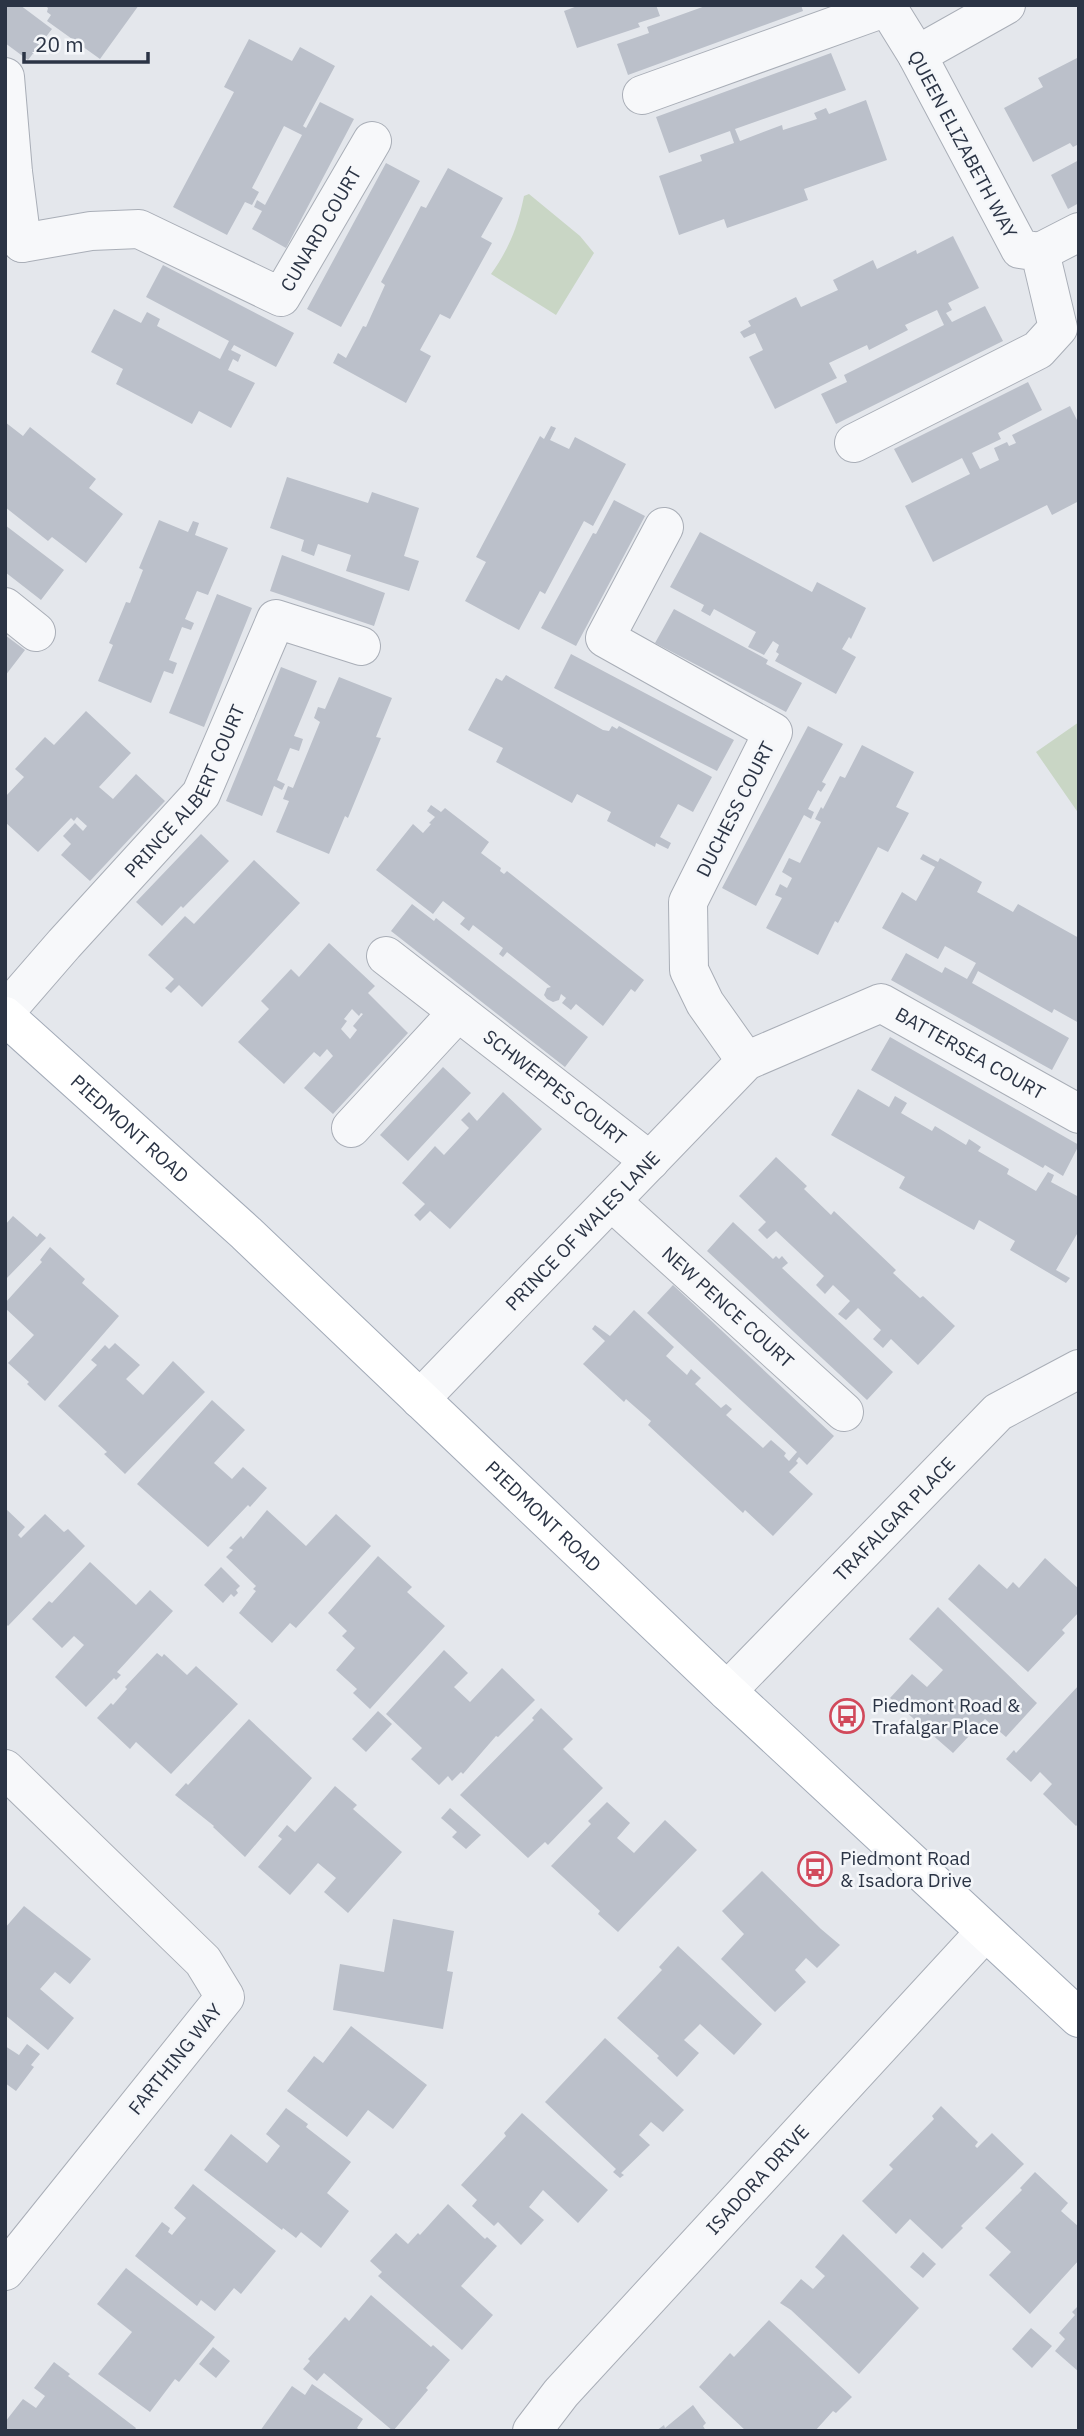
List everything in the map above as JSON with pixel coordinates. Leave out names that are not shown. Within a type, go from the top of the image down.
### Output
[{"type":"main road","name":"PIEDMONT ROAD","points":[[5,1014],[246,1233],[727,1691],[1079,2018]]},
{"type":"street","points":[[917,55],[1006,5]]},
{"type":"street","points":[[642,95],[886,6]]},
{"type":"street","name":"QUEEN ELIZABETH WAY","points":[[854,443],[1038,350],[1058,328],[1040,252],[1020,249],[917,55],[886,6]]},
{"type":"street","points":[[5,77],[13,172],[13,252]]},
{"type":"street","name":"CUNARD COURT","points":[[13,252],[91,231],[139,229],[281,297],[372,141]]},
{"type":"street","points":[[1040,252],[1079,232]]},
{"type":"street","name":"DUCHESS COURT","points":[[664,527],[605,638],[773,732],[688,902],[689,970],[705,1003],[746,1061]]},
{"type":"street","points":[[5,607],[36,632]]},
{"type":"street","name":"PRINCE ALBERT COURT","points":[[5,1014],[64,944],[201,794],[276,619],[361,646]]},
{"type":"street","name":"SCHWEPPES COURT","points":[[386,956],[650,1161]]},
{"type":"street","name":"BATTERSEA COURT","points":[[746,1061],[881,1003],[1079,1114]]},
{"type":"street","points":[[351,1128],[458,1012]]},
{"type":"street","name":"PRINCE OF WALES LANE","points":[[421,1399],[746,1061]]},
{"type":"street","name":"NEW PENCE COURT","points":[[611,1201],[844,1412]]},
{"type":"street","name":"TRAFALGAR PLACE","points":[[727,1691],[998,1412],[1079,1369]]},
{"type":"street","name":"FARTHING WAY","points":[[5,1769],[202,1961],[225,1997],[5,2271]]},
{"type":"street","name":"ISADORA DRIVE","points":[[532,2431],[561,2393],[985,1932]]},
{"type":"green space","points":[[529,194],[580,236],[594,253],[556,315],[491,274],[512,237],[524,196]]},
{"type":"green space","points":[[1079,722],[1079,814],[1036,752]]},
{"type":"building","points":[[5,5],[20,5],[52,29],[28,60],[5,43]]},
{"type":"building","points":[[44,5],[139,5],[100,59],[47,21],[51,15]]},
{"type":"building","points":[[580,5],[656,5],[660,16],[638,23],[640,27],[577,48],[564,11]]},
{"type":"building","points":[[708,5],[801,5],[803,11],[628,75],[617,44],[649,33],[647,27]]},
{"type":"building","points":[[249,39],[292,61],[300,47],[335,66],[303,126],[306,128],[320,102],[354,119],[286,248],[252,229],[262,211],[254,207],[257,200],[265,205],[302,135],[284,126],[252,188],[259,192],[252,205],[245,202],[227,235],[173,207],[234,92],[224,87]]},
{"type":"building","points":[[831,53],[846,90],[735,129],[740,141],[782,125],[783,130],[817,119],[814,113],[826,108],[829,114],[866,100],[887,160],[804,189],[808,200],[727,228],[724,219],[679,235],[659,176],[702,161],[700,155],[734,143],[730,131],[669,153],[656,117]]},
{"type":"building","points":[[1079,57],[1079,144],[1073,147],[1070,143],[1033,162],[1004,108],[1043,87],[1038,78]]},
{"type":"building","points":[[1079,160],[1079,203],[1068,209],[1051,175]]},
{"type":"building","points":[[386,163],[420,181],[341,327],[307,309]]},
{"type":"building","points":[[448,168],[503,198],[481,237],[492,243],[450,319],[440,314],[420,350],[431,356],[406,403],[333,363],[338,353],[346,358],[363,326],[366,327],[385,285],[381,282],[421,206],[426,208]]},
{"type":"building","points":[[953,236],[979,288],[948,303],[952,310],[946,313],[952,322],[985,306],[1003,341],[836,424],[821,394],[847,382],[844,375],[944,325],[937,310],[905,325],[908,330],[869,350],[867,345],[829,363],[837,378],[775,409],[749,357],[763,350],[755,333],[744,338],[740,332],[751,326],[748,321],[796,297],[801,307],[838,290],[833,280],[873,260],[877,269],[916,250],[917,254]]},
{"type":"building","points":[[163,265],[294,333],[276,367],[234,345],[231,350],[241,355],[238,362],[233,359],[228,370],[255,383],[231,428],[199,411],[192,424],[116,384],[123,369],[91,352],[114,309],[141,323],[147,312],[160,319],[157,326],[220,359],[229,341],[146,297]]},
{"type":"building","points":[[1028,382],[1042,410],[998,433],[1001,439],[972,453],[980,469],[999,460],[994,448],[1007,442],[1009,446],[1016,443],[1012,435],[1070,406],[1079,424],[1079,501],[1052,515],[1047,505],[933,562],[905,506],[970,474],[962,458],[912,483],[894,449]]},
{"type":"building","points":[[5,422],[23,436],[30,427],[96,479],[89,488],[123,514],[86,563],[52,537],[48,541],[5,507]]},
{"type":"building","points":[[551,426],[556,428],[550,440],[569,449],[575,437],[626,464],[593,526],[584,521],[545,594],[540,591],[519,630],[465,601],[486,562],[476,557],[540,436],[544,439]]},
{"type":"building","points":[[287,477],[368,503],[372,492],[419,508],[404,556],[419,561],[409,591],[346,571],[351,555],[318,544],[314,556],[301,551],[304,540],[270,528]]},
{"type":"building","points":[[614,500],[645,516],[576,646],[541,628]]},
{"type":"building","points":[[159,520],[188,532],[193,521],[199,523],[195,535],[228,548],[208,595],[197,591],[185,619],[194,623],[191,630],[182,627],[169,660],[177,663],[173,674],[164,671],[151,703],[98,681],[113,645],[109,643],[126,602],[130,603],[143,570],[139,568]]},
{"type":"building","points":[[5,525],[64,570],[41,600],[5,572]]},
{"type":"building","points":[[700,532],[812,592],[817,582],[866,608],[851,639],[849,637],[842,649],[856,657],[836,694],[775,661],[779,654],[776,652],[779,645],[773,641],[764,655],[748,647],[756,632],[714,609],[710,616],[701,611],[704,605],[670,587]]},
{"type":"building","points":[[282,555],[385,593],[374,626],[270,591]]},
{"type":"building","points":[[217,594],[252,608],[204,727],[169,713]]},
{"type":"building","points":[[674,609],[768,660],[766,664],[802,683],[786,712],[655,643]]},
{"type":"building","points":[[5,635],[25,650],[5,676]]},
{"type":"building","points":[[571,654],[734,740],[717,771],[554,688]]},
{"type":"building","points":[[281,667],[317,681],[294,736],[303,739],[299,751],[290,748],[277,780],[285,784],[282,790],[274,786],[262,816],[226,801]]},
{"type":"building","points":[[506,675],[603,730],[609,731],[612,726],[617,729],[619,726],[712,777],[693,812],[678,804],[660,837],[671,843],[668,849],[656,843],[655,847],[607,821],[611,812],[577,794],[572,803],[496,762],[503,748],[468,730],[496,678],[502,681]]},
{"type":"building","points":[[339,677],[392,698],[376,737],[381,738],[348,818],[345,816],[329,854],[276,832],[289,801],[283,799],[288,786],[293,788],[320,722],[314,718],[318,707],[325,709]]},
{"type":"building","points":[[86,711],[131,753],[99,787],[113,799],[136,774],[165,801],[90,881],[61,855],[71,844],[63,836],[75,823],[83,831],[87,826],[77,817],[74,821],[71,818],[38,852],[5,822],[5,797],[24,777],[15,769],[45,737],[54,745]]},
{"type":"building","points":[[808,726],[843,744],[822,782],[826,784],[821,792],[818,790],[808,809],[814,812],[811,819],[804,815],[756,906],[722,888]]},
{"type":"building","points":[[862,745],[914,772],[896,807],[909,813],[888,852],[878,847],[818,955],[766,928],[782,898],[775,895],[780,884],[787,888],[792,878],[782,872],[789,858],[800,863],[821,822],[815,819],[821,807],[823,809],[840,776],[845,778]]},
{"type":"building","points":[[431,805],[441,812],[445,808],[489,842],[481,853],[501,868],[500,871],[504,874],[507,871],[644,980],[635,992],[631,989],[603,1026],[576,1004],[571,1010],[562,1003],[566,998],[561,994],[559,1000],[553,1002],[547,999],[544,995],[547,988],[551,987],[507,952],[503,957],[499,954],[503,948],[473,925],[469,931],[460,924],[465,918],[443,901],[433,914],[376,870],[413,824],[423,833],[431,824],[429,823],[435,817],[427,811]]},
{"type":"building","points":[[201,834],[229,861],[162,926],[136,902]]},
{"type":"building","points":[[923,854],[938,862],[940,858],[982,882],[977,892],[1013,912],[1018,904],[1079,938],[1079,1023],[1054,1009],[1052,1013],[978,971],[972,983],[1069,1038],[1052,1070],[891,980],[906,953],[942,973],[945,967],[967,979],[976,963],[945,946],[938,959],[882,928],[902,892],[916,901],[935,867],[920,859]]},
{"type":"building","points":[[254,860],[300,903],[202,1007],[179,985],[171,993],[165,988],[174,979],[148,955],[185,916],[194,924]]},
{"type":"building","points":[[412,904],[434,921],[436,918],[588,1037],[565,1067],[391,931]]},
{"type":"building","points":[[329,943],[375,986],[368,993],[408,1033],[333,1114],[304,1088],[333,1056],[327,1049],[320,1057],[314,1052],[284,1084],[238,1042],[269,1009],[261,1001],[291,969],[299,977]],"holes":[[[352,1009],[359,1016],[363,1014],[353,1026],[357,1030],[350,1039],[341,1029],[347,1021],[344,1019]]]},
{"type":"building","points":[[890,1037],[1079,1145],[1063,1176],[1045,1165],[1043,1168],[871,1070]]},
{"type":"building","points":[[443,1067],[471,1093],[408,1161],[380,1135]]},
{"type":"building","points":[[858,1089],[889,1107],[895,1096],[907,1103],[901,1113],[932,1131],[935,1126],[966,1145],[969,1139],[981,1147],[978,1151],[1009,1169],[1007,1174],[1036,1191],[1048,1172],[1054,1175],[1051,1182],[1079,1197],[1079,1235],[1077,1234],[1056,1270],[1070,1278],[1066,1283],[1010,1250],[1015,1241],[979,1220],[974,1230],[899,1188],[905,1177],[831,1135]]},
{"type":"building","points":[[503,1092],[542,1129],[450,1229],[430,1211],[420,1221],[414,1215],[425,1204],[402,1183],[435,1146],[444,1155],[469,1128],[461,1120],[469,1112],[477,1121]]},
{"type":"building","points":[[776,1157],[807,1186],[804,1189],[831,1215],[834,1211],[896,1270],[893,1273],[955,1326],[918,1365],[891,1339],[883,1348],[873,1339],[881,1330],[858,1308],[846,1320],[838,1314],[850,1301],[833,1285],[825,1294],[816,1285],[824,1276],[776,1231],[767,1239],[758,1230],[766,1222],[739,1196]]},
{"type":"building","points":[[13,1216],[37,1237],[40,1233],[46,1238],[5,1280],[5,1225]]},
{"type":"building","points":[[733,1222],[773,1259],[782,1256],[788,1263],[782,1268],[893,1372],[867,1400],[707,1251]]},
{"type":"building","points":[[50,1247],[85,1279],[82,1283],[119,1316],[45,1401],[8,1363],[34,1335],[5,1308],[5,1303],[42,1262],[40,1260]]},
{"type":"building","points":[[673,1285],[834,1436],[807,1465],[799,1457],[796,1461],[798,1463],[789,1472],[813,1494],[773,1536],[745,1510],[743,1513],[648,1425],[651,1421],[626,1399],[624,1402],[583,1364],[605,1341],[592,1329],[595,1325],[610,1336],[634,1310],[674,1347],[666,1356],[687,1375],[691,1369],[701,1378],[695,1384],[721,1408],[726,1404],[732,1409],[726,1415],[763,1448],[771,1440],[786,1453],[784,1456],[789,1461],[797,1452],[647,1313]]},
{"type":"building","points":[[115,1343],[140,1365],[126,1379],[143,1395],[173,1361],[205,1392],[125,1474],[104,1454],[107,1452],[58,1406],[97,1365],[91,1360],[105,1345],[109,1349]]},
{"type":"building","points":[[212,1400],[245,1430],[214,1463],[232,1479],[243,1467],[267,1488],[208,1547],[137,1484]]},
{"type":"building","points":[[5,1508],[25,1527],[18,1535],[21,1538],[45,1514],[64,1532],[68,1529],[85,1546],[8,1626],[5,1623]]},
{"type":"building","points":[[267,1510],[306,1546],[336,1514],[371,1546],[296,1628],[290,1623],[272,1643],[239,1613],[256,1591],[253,1589],[256,1586],[226,1557],[233,1550],[229,1548],[241,1536],[243,1539]]},
{"type":"building","points":[[378,1556],[412,1587],[407,1592],[445,1626],[370,1709],[353,1693],[357,1689],[336,1670],[355,1648],[342,1636],[347,1631],[328,1613]]},
{"type":"building","points":[[1045,1558],[1079,1589],[1079,1612],[1062,1630],[1065,1633],[1028,1672],[948,1599],[979,1564],[1007,1589],[1013,1582],[1019,1588]]},
{"type":"building","points":[[90,1562],[136,1605],[150,1590],[173,1611],[117,1672],[121,1675],[116,1680],[114,1678],[86,1707],[55,1677],[84,1645],[74,1636],[62,1648],[32,1619],[49,1601],[52,1603]]},
{"type":"building","points":[[221,1567],[240,1586],[234,1597],[231,1594],[223,1603],[204,1585]]},
{"type":"building","points":[[938,1607],[1037,1703],[1006,1737],[985,1719],[953,1753],[890,1698],[912,1674],[927,1687],[943,1670],[909,1639]]},
{"type":"building","points":[[444,1650],[468,1673],[454,1687],[470,1702],[502,1668],[535,1700],[496,1736],[463,1774],[461,1772],[452,1781],[448,1776],[439,1785],[411,1759],[422,1748],[386,1714]]},
{"type":"building","points":[[157,1653],[162,1657],[164,1654],[187,1675],[196,1666],[238,1704],[171,1774],[136,1742],[130,1749],[97,1718],[111,1703],[113,1705],[127,1689],[125,1687]]},
{"type":"building","points":[[1079,1685],[1079,1823],[1076,1826],[1043,1794],[1052,1784],[1040,1772],[1031,1782],[1006,1759],[1014,1750],[1016,1753]]},
{"type":"building","points":[[541,1708],[573,1739],[563,1749],[603,1788],[548,1845],[545,1842],[528,1858],[460,1795],[534,1720],[532,1718]]},
{"type":"building","points":[[378,1711],[392,1724],[366,1752],[352,1739]]},
{"type":"building","points":[[249,1719],[312,1778],[245,1857],[214,1826],[175,1795],[186,1783],[188,1785]]},
{"type":"building","points":[[335,1786],[357,1805],[353,1809],[402,1852],[348,1913],[324,1892],[336,1878],[318,1863],[290,1895],[258,1867],[282,1839],[278,1836],[287,1825],[295,1832]]},
{"type":"building","points":[[607,1802],[630,1823],[617,1838],[634,1853],[665,1820],[697,1850],[618,1932],[598,1914],[600,1911],[551,1866],[591,1824],[588,1821]]},
{"type":"building","points":[[450,1808],[481,1835],[466,1849],[452,1837],[457,1832],[441,1818]]},
{"type":"building","points":[[762,1871],[840,1945],[817,1968],[806,1958],[795,1970],[806,1982],[775,2012],[721,1959],[744,1934],[722,1911]]},
{"type":"building","points":[[24,1906],[91,1959],[70,1984],[55,1972],[40,1989],[74,2018],[48,2050],[5,2015],[5,1928]]},
{"type":"building","points":[[393,1919],[454,1931],[447,1971],[453,1972],[443,2029],[333,2010],[340,1964],[384,1972]]},
{"type":"building","points":[[678,1946],[762,2024],[734,2055],[700,2024],[684,2040],[699,2053],[677,2077],[657,2058],[659,2056],[617,2018],[662,1970],[659,1967]]},
{"type":"building","points":[[351,2026],[427,2085],[393,2129],[368,2110],[347,2137],[287,2091],[314,2056],[323,2063]]},
{"type":"building","points":[[605,2038],[684,2110],[663,2132],[651,2122],[639,2135],[650,2145],[621,2173],[624,2175],[620,2178],[613,2172],[616,2169],[545,2102]]},
{"type":"building","points":[[27,2044],[40,2054],[16,2091],[5,2083],[5,2046],[19,2055]]},
{"type":"building","points":[[941,2106],[978,2142],[975,2146],[977,2148],[992,2133],[1024,2164],[961,2226],[963,2228],[942,2249],[910,2219],[896,2234],[862,2201],[893,2169],[889,2165],[934,2119],[932,2116]]},
{"type":"building","points":[[286,2108],[351,2162],[327,2193],[349,2211],[321,2248],[301,2232],[296,2238],[283,2228],[282,2230],[204,2170],[231,2134],[267,2163],[280,2146],[266,2134]]},
{"type":"building","points":[[522,2113],[608,2190],[578,2223],[543,2190],[529,2207],[544,2220],[521,2245],[498,2222],[494,2226],[472,2206],[477,2200],[461,2185],[506,2136],[504,2133]]},
{"type":"building","points":[[1035,2172],[1068,2203],[1061,2211],[1079,2227],[1079,2260],[1030,2314],[989,2275],[1011,2252],[985,2228],[1022,2190],[1020,2188]]},
{"type":"building","points":[[193,2184],[276,2251],[241,2294],[234,2288],[215,2311],[201,2300],[197,2306],[135,2256],[162,2222],[170,2228],[168,2232],[172,2235],[186,2218],[174,2208]]},
{"type":"building","points":[[448,2204],[485,2239],[487,2237],[497,2246],[461,2286],[493,2315],[462,2350],[378,2276],[382,2272],[370,2261],[396,2233],[408,2244],[418,2233],[420,2235]]},
{"type":"building","points":[[843,2234],[919,2308],[859,2374],[791,2310],[780,2303],[801,2279],[813,2289],[825,2276],[815,2267]]},
{"type":"building","points":[[923,2252],[936,2264],[923,2278],[910,2267]]},
{"type":"building","points":[[126,2268],[215,2337],[179,2382],[175,2379],[150,2412],[98,2374],[132,2332],[97,2304]]},
{"type":"building","points":[[371,2295],[450,2360],[393,2431],[324,2373],[317,2381],[303,2369],[310,2361],[308,2359],[345,2317],[349,2321]]},
{"type":"building","points":[[1079,2305],[1079,2372],[1055,2351],[1065,2339],[1059,2333],[1075,2315],[1072,2312]]},
{"type":"building","points":[[769,2320],[852,2397],[836,2413],[833,2411],[815,2431],[746,2431],[699,2387],[730,2353],[734,2357]]},
{"type":"building","points":[[1031,2328],[1052,2346],[1032,2368],[1012,2349]]},
{"type":"building","points":[[213,2347],[230,2361],[216,2378],[199,2364]]},
{"type":"building","points":[[54,2362],[70,2374],[68,2376],[136,2428],[134,2431],[5,2431],[5,2422],[23,2399],[36,2408],[45,2396],[34,2388]]},
{"type":"building","points":[[312,2384],[363,2419],[357,2428],[361,2431],[260,2431],[292,2386],[305,2395]]},
{"type":"building","points":[[693,2405],[706,2423],[703,2426],[706,2431],[656,2431],[664,2425],[665,2428]]},
{"type":"place","name":"Piedmont Road & Trafalgar Place","points":[[847,1716]]},
{"type":"place","name":"Piedmont Road & Isadora Drive","points":[[815,1869]]}]
